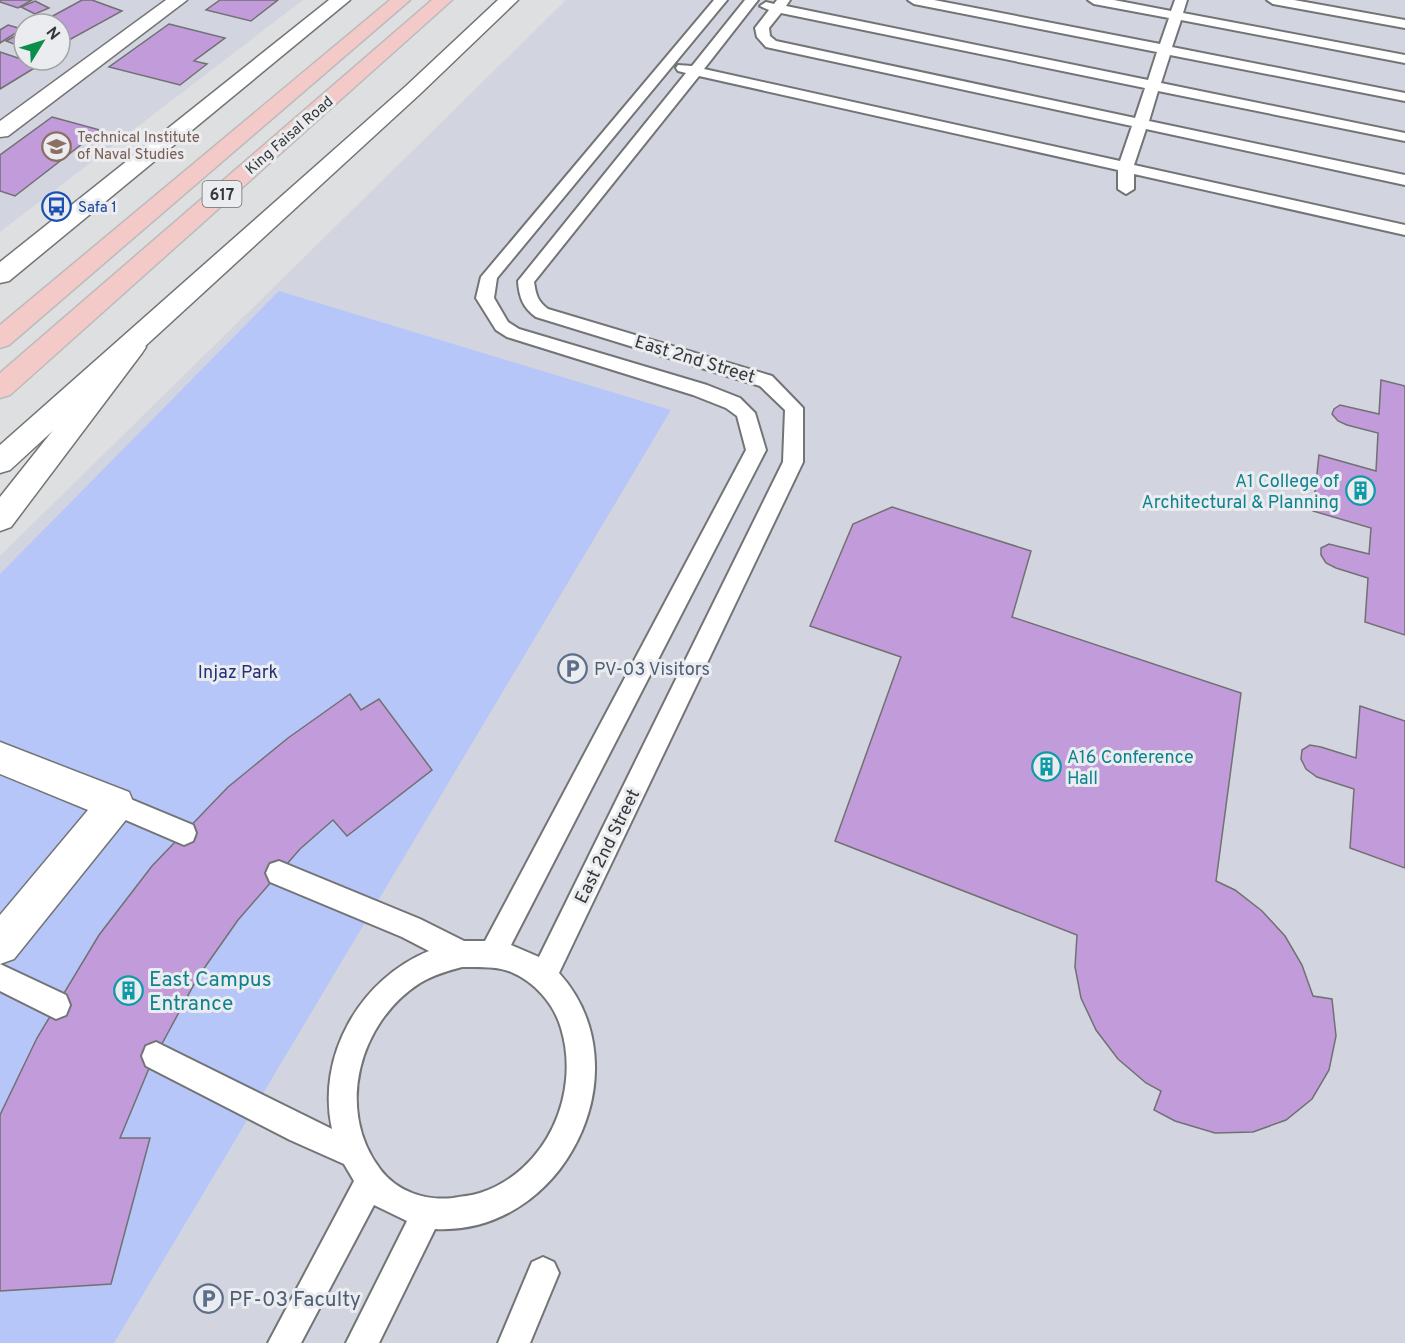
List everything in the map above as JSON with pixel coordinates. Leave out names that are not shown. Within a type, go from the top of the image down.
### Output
[{"type":"highway","name":"King Faisal Road","points":[[0,339],[401,0]]},
{"type":"highway","name":"King Faisal Road","points":[[0,388],[443,0]]},
{"type":"main road","points":[[0,131],[178,0]]},
{"type":"main road","points":[[0,275],[341,0]]},
{"type":"main road","points":[[0,462],[413,90],[508,0]]},
{"type":"main road","points":[[0,519],[149,326]]},
{"type":"main road","points":[[0,454],[24,438]]},
{"type":"main road","points":[[0,945],[116,804],[2,757]]},
{"type":"lane","name":"East 2nd Street","points":[[492,954],[756,450],[746,412],[733,403],[700,390],[513,333],[502,326],[485,298],[489,277],[721,0]]},
{"type":"lane","points":[[914,0],[1405,97]]},
{"type":"lane","points":[[1094,0],[1405,59]]},
{"type":"lane","points":[[1126,189],[1126,167],[1180,0]]},
{"type":"lane","points":[[1273,0],[1405,24]]},
{"type":"lane","name":"East 2nd Street","points":[[543,977],[793,462],[794,408],[766,381],[543,313],[531,306],[527,298],[526,281],[695,71],[747,1]]},
{"type":"lane","points":[[747,1],[781,4],[1405,137]]},
{"type":"lane","points":[[781,4],[762,28],[764,37],[771,44],[1405,180]]},
{"type":"lane","points":[[667,64],[1405,230]]},
{"type":"lane","points":[[637,371],[652,345]]},
{"type":"lane","points":[[116,804],[184,833]]},
{"type":"lane","points":[[279,873],[411,928],[462,954]]},
{"type":"lane","points":[[462,954],[492,954],[519,961],[543,977],[563,999],[576,1026],[583,1058],[581,1092],[571,1127],[553,1158],[534,1178],[498,1204],[465,1214],[427,1213],[400,1204],[370,1181],[352,1153],[344,1128],[341,1093],[347,1059],[361,1027],[380,999],[405,978],[433,962],[462,954]]},
{"type":"lane","points":[[0,977],[56,1005]]},
{"type":"lane","points":[[156,1056],[300,1130],[352,1153]]},
{"type":"lane","points":[[284,1343],[370,1181]]},
{"type":"lane","points":[[362,1343],[427,1213]]},
{"type":"lane","points":[[513,1343],[543,1273]]},
{"type":"shaded area","name":"Technical Institute of Naval Studies","points":[[0,0],[303,0],[0,232]]},
{"type":"shaded area","points":[[566,0],[1405,0],[1405,1343],[0,1343],[0,556]]},
{"type":"green space","name":"Injaz Park","points":[[279,291],[671,410],[114,1343],[0,1343],[0,574]]},
{"type":"building","points":[[0,0],[32,0],[18,8],[0,2]]},
{"type":"building","points":[[82,0],[92,0],[122,11],[72,38],[72,12],[60,12]]},
{"type":"building","points":[[220,0],[278,0],[251,21],[206,10]]},
{"type":"building","points":[[35,1],[49,8],[40,12],[31,12],[21,7]]},
{"type":"building","points":[[169,24],[225,38],[194,61],[207,64],[180,85],[109,67]]},
{"type":"building","points":[[8,25],[12,26],[12,35],[0,43],[0,30]]},
{"type":"building","points":[[0,52],[12,56],[12,72],[28,72],[0,89]]},
{"type":"building","points":[[52,117],[100,130],[15,196],[0,191],[0,155]]},
{"type":"building","name":"A1 College of Architectural & Planning","points":[[1381,380],[1405,386],[1405,635],[1365,622],[1368,578],[1336,568],[1326,563],[1321,555],[1321,548],[1329,544],[1369,554],[1371,528],[1313,511],[1319,455],[1376,471],[1378,433],[1347,425],[1338,421],[1332,414],[1334,409],[1340,405],[1379,414]]},
{"type":"building","name":"A16 Conference Hall","points":[[892,507],[1031,551],[1012,617],[1241,693],[1216,881],[1235,890],[1262,911],[1285,936],[1302,965],[1313,996],[1332,999],[1336,1036],[1329,1070],[1312,1099],[1286,1120],[1253,1132],[1215,1133],[1175,1121],[1154,1110],[1161,1091],[1146,1083],[1118,1059],[1096,1030],[1081,998],[1075,967],[1077,935],[835,841],[901,657],[810,626],[853,524]]},
{"type":"building","name":"East Campus Entrance","points":[[350,694],[361,710],[379,699],[432,770],[347,836],[333,820],[300,849],[238,920],[198,977],[150,1066],[120,1138],[150,1138],[111,1284],[0,1291],[0,1115],[37,1038],[99,935],[152,866],[228,787],[288,738]]},
{"type":"building","points":[[1360,706],[1405,721],[1405,868],[1350,848],[1354,789],[1317,777],[1306,769],[1301,759],[1302,750],[1310,745],[1356,758]]},
{"type":"place","name":"Technical Institute of Naval Studies","points":[[56,146]]},
{"type":"place","name":"Safa 1","points":[[57,207]]},
{"type":"place","name":"A1 College of Architectural & Planning","points":[[1360,491]]},
{"type":"place","name":"PV-03 Visitors","points":[[573,669]]},
{"type":"place","name":"A16 Conference Hall","points":[[1046,767]]},
{"type":"place","name":"East Campus Entrance","points":[[128,991]]},
{"type":"place","name":"PF-03 Faculty","points":[[208,1299]]}]
